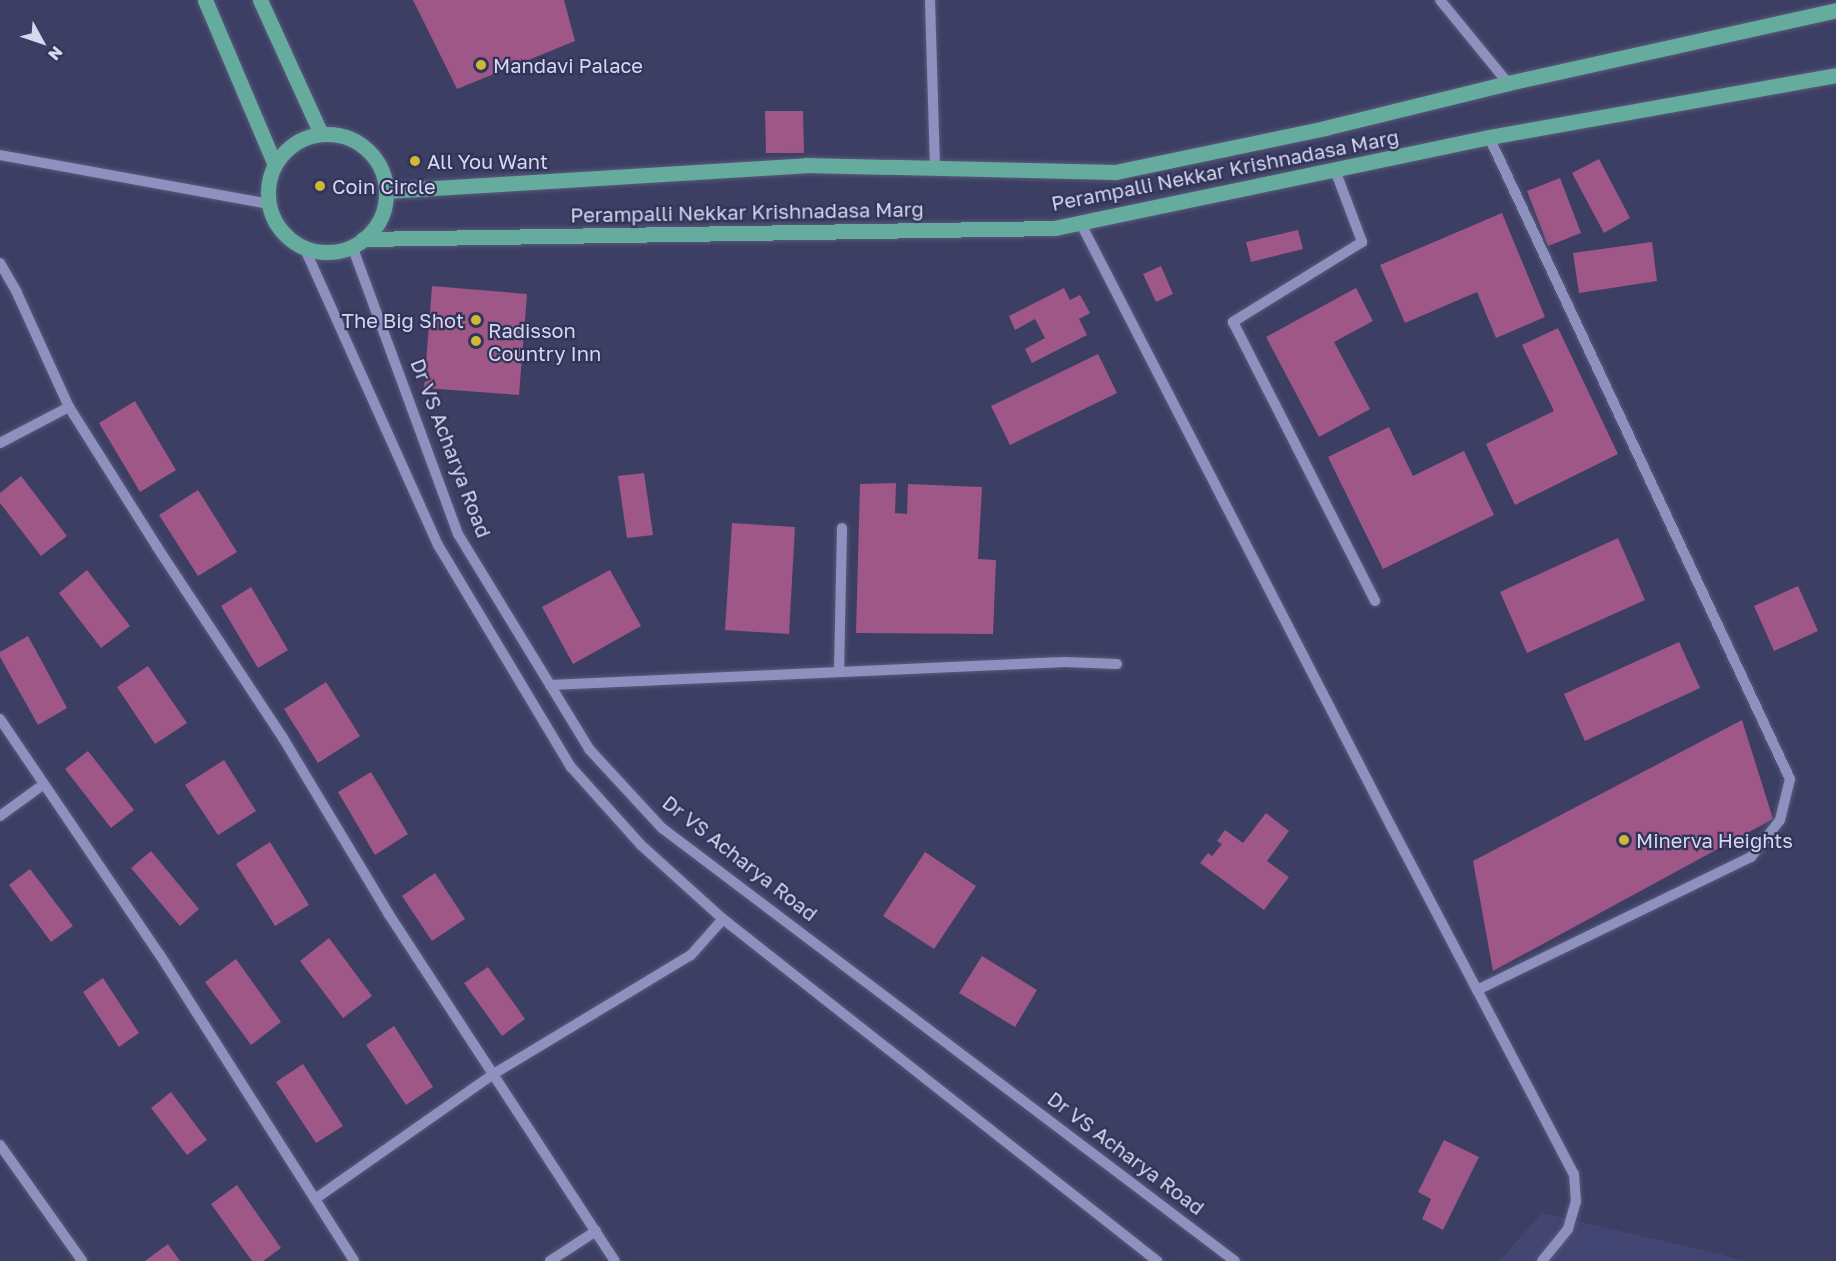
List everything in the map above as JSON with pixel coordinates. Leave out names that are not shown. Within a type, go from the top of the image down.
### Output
[{"type":"main road","points":[[206,0],[274,165]]},
{"type":"main road","points":[[260,0],[321,134]]},
{"type":"main road","name":"Perampalli Nekkar Krishnadasa Marg","points":[[386,191],[806,165],[1114,172],[1325,128],[1508,83],[1836,9]]},
{"type":"main road","name":"Perampalli Nekkar Krishnadasa Marg","points":[[358,243],[1054,228],[1082,224],[1489,137],[1836,75]]},
{"type":"main road","points":[[321,134],[350,138],[359,142],[373,155],[386,191],[384,210],[374,228],[358,243],[323,252],[304,247],[287,237],[275,222],[268,204],[268,184],[274,165],[286,150],[302,138],[321,134]]},
{"type":"street","points":[[930,0],[935,168]]},
{"type":"street","points":[[1440,0],[1508,83]]},
{"type":"street","points":[[1477,990],[1750,857],[1780,820],[1790,779],[1489,137]]},
{"type":"street","points":[[0,155],[268,204]]},
{"type":"street","points":[[1335,170],[1362,242],[1233,321],[1375,600]]},
{"type":"street","points":[[128,178],[268,204]]},
{"type":"street","points":[[1082,224],[1574,1174],[1576,1201],[1568,1229],[1542,1261]]},
{"type":"street","name":"Dr VS Acharya Road","points":[[358,243],[458,534],[589,749],[662,828],[1235,1261]]},
{"type":"street","points":[[304,247],[438,545],[571,767],[641,845],[723,919],[1157,1261]]},
{"type":"street","points":[[0,263],[17,293],[69,407],[157,547],[283,738],[388,913],[615,1261]]},
{"type":"street","points":[[0,443],[69,407]]},
{"type":"street","points":[[839,672],[842,528]]},
{"type":"street","points":[[550,685],[1065,662],[1117,664]]},
{"type":"street","points":[[0,719],[160,955],[354,1261]]},
{"type":"street","points":[[0,816],[44,784]]},
{"type":"street","points":[[315,1199],[492,1074],[691,955],[723,919]]},
{"type":"street","points":[[0,1145],[82,1261]]},
{"type":"street","points":[[550,1261],[596,1231]]},
{"type":"shaded area","points":[[1542,1213],[1720,1254],[1742,1261],[1499,1261]]},
{"type":"building","name":"Mandavi Palace","points":[[413,0],[564,0],[575,41],[457,89]]},
{"type":"building","points":[[765,111],[803,111],[804,153],[766,153]]},
{"type":"building","points":[[1599,159],[1630,218],[1604,233],[1572,173]]},
{"type":"building","points":[[1560,178],[1581,233],[1548,246],[1527,191]]},
{"type":"building","points":[[1502,213],[1545,317],[1496,338],[1477,292],[1405,323],[1380,265]]},
{"type":"building","points":[[1298,230],[1303,249],[1251,262],[1246,242]]},
{"type":"building","points":[[1652,242],[1657,281],[1579,293],[1573,253]]},
{"type":"building","points":[[1161,266],[1173,294],[1156,302],[1143,274]]},
{"type":"building","name":"Radisson Country Inn","points":[[432,286],[527,294],[519,395],[424,388]]},
{"type":"building","points":[[1064,288],[1070,300],[1080,295],[1090,313],[1079,319],[1087,335],[1032,363],[1025,349],[1045,338],[1035,319],[1015,330],[1009,316]]},
{"type":"building","points":[[1356,288],[1373,321],[1334,342],[1370,409],[1319,437],[1266,337]]},
{"type":"building","points":[[1558,328],[1618,454],[1515,505],[1486,444],[1554,411],[1522,345]]},
{"type":"building","points":[[1098,354],[1117,393],[1010,445],[991,406]]},
{"type":"building","points":[[135,401],[176,470],[140,492],[99,423]]},
{"type":"building","points":[[1389,427],[1413,476],[1464,451],[1494,515],[1383,569],[1328,457]]},
{"type":"building","points":[[644,473],[653,535],[627,538],[618,476]]},
{"type":"building","points":[[21,476],[67,536],[41,556],[0,503],[0,493]]},
{"type":"building","points":[[896,483],[895,513],[907,514],[908,484],[982,487],[978,559],[996,560],[993,634],[856,633],[860,484]]},
{"type":"building","points":[[198,490],[237,552],[198,576],[159,515]]},
{"type":"building","points":[[732,523],[795,527],[789,634],[725,630]]},
{"type":"building","points":[[1618,538],[1645,600],[1527,653],[1500,592]]},
{"type":"building","points":[[87,570],[130,626],[101,648],[59,593]]},
{"type":"building","points":[[610,570],[641,626],[573,664],[542,607]]},
{"type":"building","points":[[1798,586],[1818,631],[1774,651],[1754,606]]},
{"type":"building","points":[[251,587],[288,650],[258,668],[221,606]]},
{"type":"building","points":[[28,636],[67,708],[38,725],[0,657],[0,652]]},
{"type":"building","points":[[1679,642],[1700,688],[1585,741],[1564,694]]},
{"type":"building","points":[[148,666],[187,723],[155,744],[117,687]]},
{"type":"building","points":[[326,682],[360,736],[318,763],[284,709]]},
{"type":"building","name":"Minerva Heights","points":[[1742,720],[1773,819],[1493,971],[1473,861]]},
{"type":"building","points":[[88,751],[134,810],[111,828],[65,769]]},
{"type":"building","points":[[224,760],[256,811],[218,835],[185,785]]},
{"type":"building","points":[[371,772],[408,834],[375,855],[338,792]]},
{"type":"building","points":[[1266,813],[1289,831],[1267,861],[1289,877],[1264,910],[1200,863],[1208,853],[1212,856],[1222,844],[1217,841],[1225,830],[1243,843]]},
{"type":"building","points":[[270,842],[309,905],[275,926],[236,864]]},
{"type":"building","points":[[151,851],[199,909],[180,926],[131,868]]},
{"type":"building","points":[[925,852],[976,886],[934,949],[883,916]]},
{"type":"building","points":[[30,869],[73,926],[51,942],[9,885]]},
{"type":"building","points":[[435,873],[465,919],[432,941],[402,896]]},
{"type":"building","points":[[329,938],[372,996],[343,1018],[300,961]]},
{"type":"building","points":[[982,956],[1037,990],[1015,1027],[959,993]]},
{"type":"building","points":[[236,959],[281,1022],[251,1045],[205,982]]},
{"type":"building","points":[[488,967],[525,1019],[502,1036],[464,983]]},
{"type":"building","points":[[103,978],[139,1033],[119,1047],[83,992]]},
{"type":"building","points":[[394,1026],[433,1087],[406,1105],[366,1045]]},
{"type":"building","points":[[303,1064],[343,1126],[316,1143],[276,1082]]},
{"type":"building","points":[[171,1092],[207,1140],[187,1155],[151,1108]]},
{"type":"building","points":[[1444,1140],[1479,1157],[1443,1230],[1422,1219],[1431,1199],[1418,1192]]},
{"type":"building","points":[[237,1185],[281,1248],[263,1261],[252,1261],[211,1204]]},
{"type":"building","points":[[168,1244],[180,1261],[145,1261]]},
{"type":"place","name":"Mandavi Palace","points":[[481,65]]},
{"type":"place","name":"All You Want","points":[[415,161]]},
{"type":"place","name":"Coin Circle","points":[[320,186]]},
{"type":"place","name":"The Big Shot","points":[[476,320]]},
{"type":"place","name":"Radisson Country Inn","points":[[476,341]]},
{"type":"place","name":"Minerva Heights","points":[[1624,840]]}]
